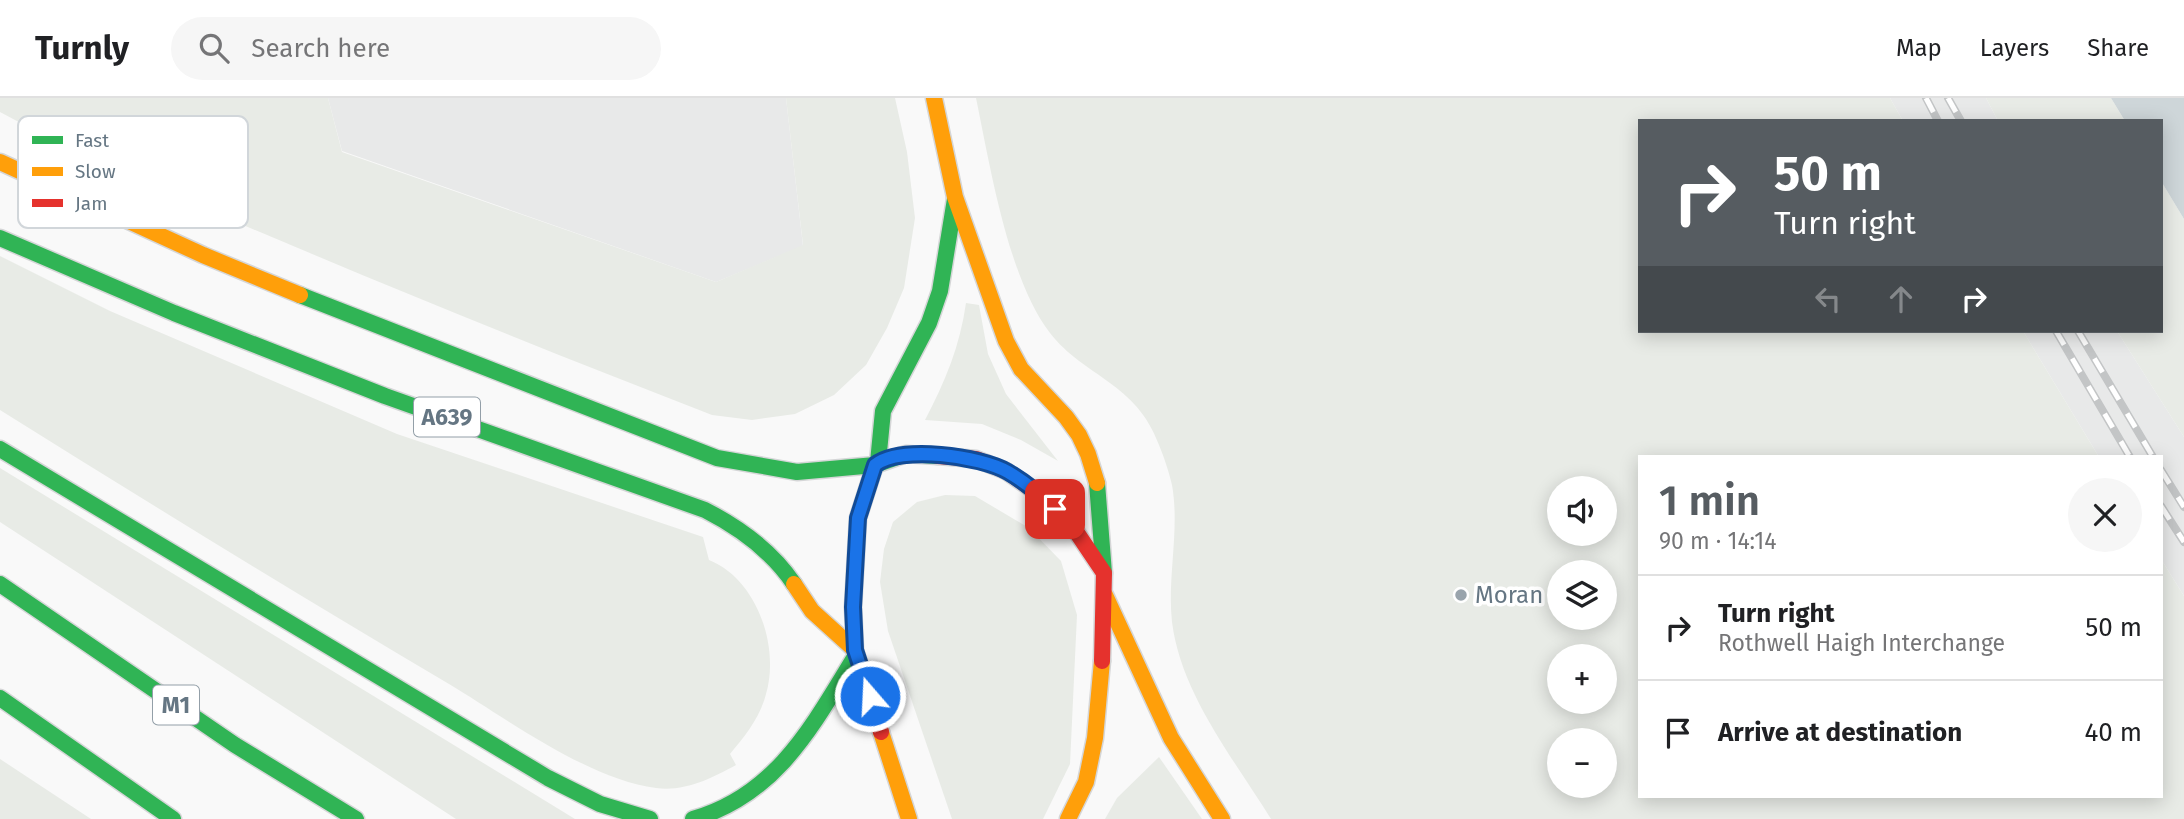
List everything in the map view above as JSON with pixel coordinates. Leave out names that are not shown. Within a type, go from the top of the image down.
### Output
[{"type":"main road","points":[[934,98],[955,197],[982,279],[1016,360],[1028,379],[1060,410],[1076,431],[1093,460],[1100,490],[1105,595],[1102,684],[1086,782],[1068,819]]},
{"type":"main road","name":"A639","points":[[0,162],[18,170]]},
{"type":"main road","points":[[909,819],[856,652],[853,607],[858,518],[877,463],[883,411],[929,323],[940,291],[955,197]]},
{"type":"main road","name":"A639","points":[[144,228],[216,261],[410,340],[717,458],[797,472],[829,471],[877,463]]},
{"type":"main road","name":"A639","points":[[0,238],[174,313],[373,391],[705,510],[733,525],[766,551],[784,569],[812,611],[856,652]]},
{"type":"main road","points":[[0,449],[252,605],[569,788],[627,815],[650,819]]},
{"type":"main road","points":[[877,463],[906,454],[942,456],[976,459],[1006,471],[1039,494],[1071,524],[1104,573]]},
{"type":"main road","name":"M1","points":[[0,584],[234,745],[356,819]]},
{"type":"main road","points":[[1105,595],[1150,701],[1171,742],[1222,819]]},
{"type":"main road","points":[[694,819],[719,813],[761,787],[804,735],[856,652]]},
{"type":"main road","points":[[0,698],[173,819]]},
{"type":"shaded area","points":[[0,98],[328,98],[342,152],[716,282],[803,245],[786,98],[895,98],[907,152],[915,218],[904,288],[887,328],[866,365],[834,395],[795,414],[752,420],[712,415],[248,227],[248,116],[18,116],[18,121],[0,112]]},
{"type":"shaded area","points":[[328,98],[786,98],[803,246],[716,282],[342,151]]},
{"type":"shaded area","points":[[976,98],[1890,98],[1902,119],[1638,119],[1638,333],[2024,333],[2098,455],[1638,455],[1638,798],[2163,798],[2163,562],[2184,596],[2184,819],[1271,819],[1211,725],[1186,675],[1177,649],[1171,605],[1174,502],[1171,480],[1159,445],[1137,407],[1123,393],[1078,360],[1050,333],[1035,310],[1023,283],[1002,220]]},
{"type":"shaded area","points":[[1890,98],[1986,98],[1997,119],[1902,119]]},
{"type":"shaded area","points":[[1986,98],[2111,98],[2124,119],[1997,119]]},
{"type":"shaded area","points":[[2111,98],[2184,98],[2184,219],[2163,184],[2163,119],[2124,119]]},
{"type":"shaded area","points":[[2163,184],[2184,219],[2184,437],[2118,333],[2163,333]]},
{"type":"shaded area","points":[[0,256],[110,311],[397,434],[703,537],[709,560],[726,569],[752,598],[761,616],[770,656],[770,676],[760,711],[730,754],[736,765],[698,783],[667,789],[631,783],[577,761],[280,583],[0,410]]},
{"type":"shaded area","points":[[966,303],[979,305],[988,354],[1006,394],[1058,461],[1021,440],[982,424],[925,420],[951,363]]},
{"type":"shaded area","points":[[2024,333],[2118,333],[2184,437],[2184,596],[2163,562],[2163,455],[2098,455]]},
{"type":"shaded area","points":[[0,468],[575,819],[456,819],[0,522]]},
{"type":"shaded area","points":[[945,495],[975,496],[1029,528],[1061,561],[1077,615],[1070,764],[1043,819],[952,819],[888,631],[880,582],[884,549],[893,522],[917,502]]},
{"type":"shaded area","points":[[1159,757],[1202,819],[1105,819],[1117,798]]},
{"type":"shaded area","points":[[0,759],[91,819],[0,819]]},
{"type":"railway","points":[[1926,98],[1937,119]]},
{"type":"railway","points":[[1948,98],[1960,119]]},
{"type":"railway","points":[[2057,333],[2129,455]]},
{"type":"railway","points":[[2079,333],[2152,455]]},
{"type":"railway","points":[[2163,473],[2184,507]]},
{"type":"railway","points":[[2163,509],[2184,542]]},
{"type":"traffic: fast","points":[[878,462],[883,411],[929,323],[940,291],[955,199]]},
{"type":"traffic: fast","points":[[0,238],[174,313],[385,396],[705,510],[754,541],[776,561],[794,584]]},
{"type":"traffic: fast","points":[[300,295],[717,458],[797,472],[875,465],[906,454],[938,456]]},
{"type":"traffic: fast","points":[[0,449],[548,778],[600,804],[650,819]]},
{"type":"traffic: fast","points":[[1097,483],[1104,573]]},
{"type":"traffic: fast","points":[[0,584],[235,745],[356,819]]},
{"type":"traffic: fast","points":[[693,819],[722,808],[748,793],[770,775],[808,731],[856,655]]},
{"type":"traffic: fast","points":[[0,698],[173,819]]},
{"type":"traffic: slow","points":[[934,98],[955,197],[1006,341],[1021,369],[1066,417],[1079,435],[1097,483]]},
{"type":"traffic: slow","points":[[0,162],[18,170]]},
{"type":"traffic: slow","points":[[144,228],[300,295]]},
{"type":"traffic: slow","points":[[794,584],[812,611],[855,650]]},
{"type":"traffic: slow","points":[[1105,595],[1171,738],[1222,819]]},
{"type":"traffic: slow","points":[[1068,819],[1086,782],[1095,738],[1102,661]]},
{"type":"traffic: slow","points":[[881,732],[909,819]]},
{"type":"traffic: jam","points":[[938,456],[976,459],[1006,471],[1039,494],[1071,524],[1104,573],[1102,661]]},
{"type":"traffic: jam","points":[[875,465],[858,518],[853,607],[855,650],[881,732]]},
{"type":"place","name":"Moran","points":[[1461,595]]},
{"type":"route","points":[[870,696],[855,650],[853,607],[858,518],[875,465],[906,454],[976,459],[1006,471],[1055,509]]}]
